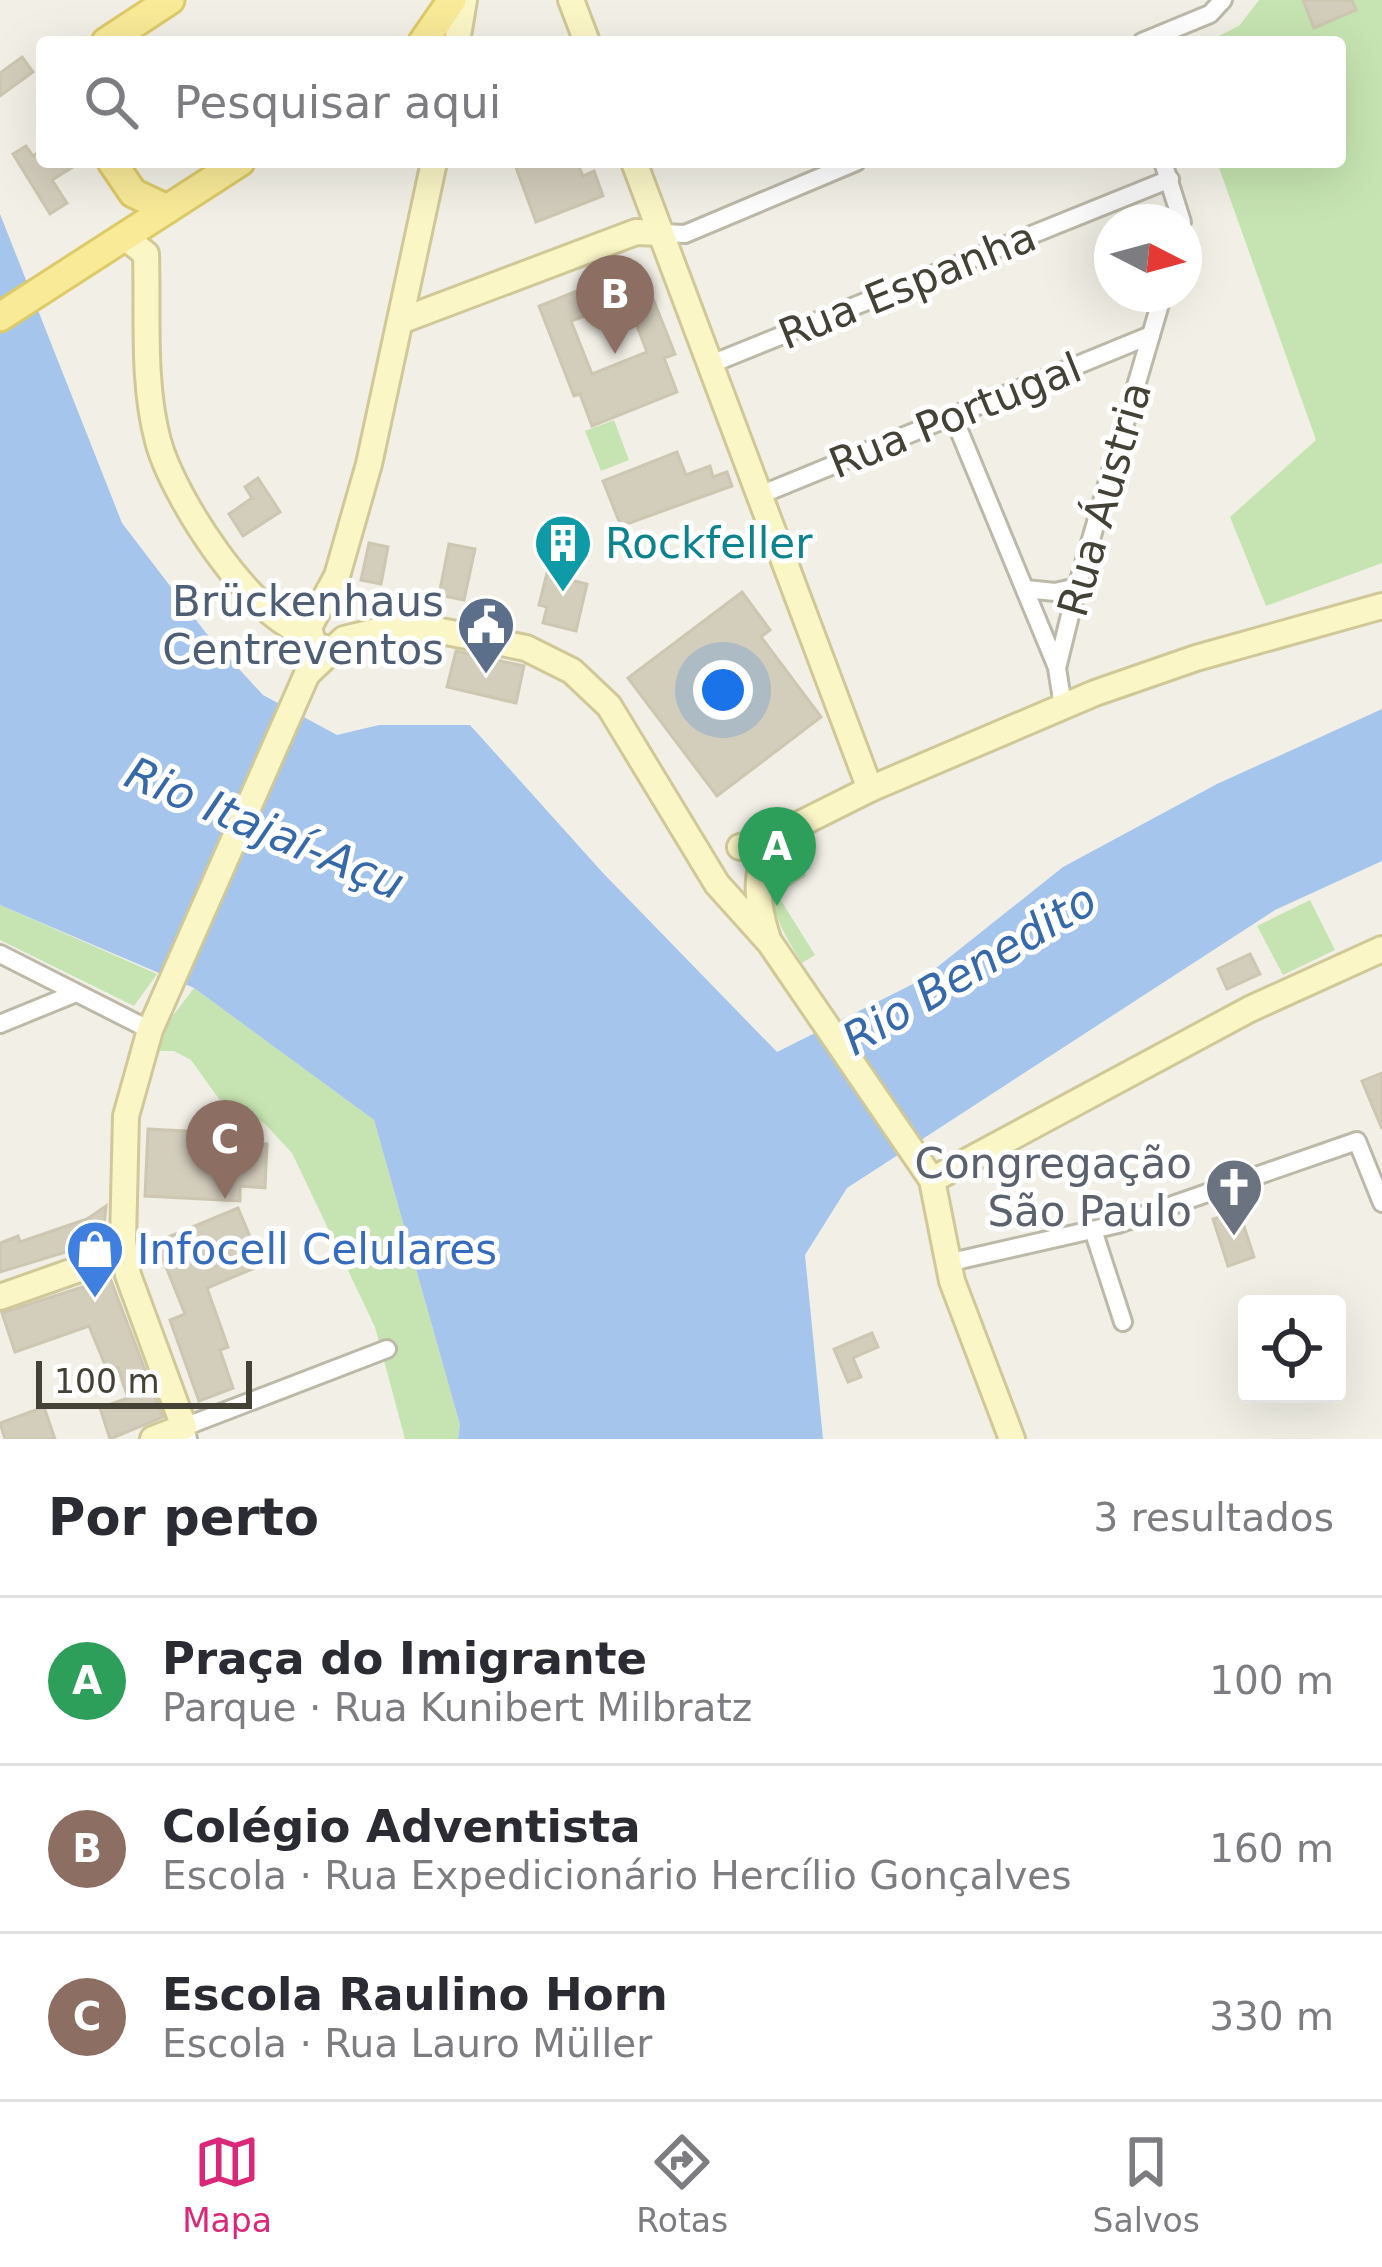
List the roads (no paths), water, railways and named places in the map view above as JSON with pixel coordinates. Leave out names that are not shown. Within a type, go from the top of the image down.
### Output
[{"type":"main road","points":[[115,36],[170,0]]},
{"type":"main road","points":[[427,36],[452,0]]},
{"type":"main road","points":[[459,36],[464,0]]},
{"type":"main road","points":[[571,0],[585,36]]},
{"type":"main road","points":[[116,168],[133,193],[135,214],[125,237]]},
{"type":"main road","points":[[0,317],[231,168]]},
{"type":"main road","points":[[153,1439],[186,1433],[128,1275],[123,1240],[126,1116],[150,1030],[329,631],[337,576],[403,320],[433,168]]},
{"type":"main road","points":[[636,168],[870,789]]},
{"type":"main road","points":[[133,193],[167,209]]},
{"type":"main road","points":[[403,320],[636,232],[661,232]]},
{"type":"main road","points":[[125,237],[146,254],[158,440],[170,472],[258,603],[286,626],[329,631],[426,628],[526,648],[572,670],[609,706],[721,885],[770,943],[932,1180],[947,1263],[1012,1439]]},
{"type":"main road","points":[[721,885],[714,861],[736,847],[776,836],[870,789],[1063,706],[1196,658],[1382,606]]},
{"type":"main road","points":[[676,815],[701,837],[754,855],[770,943]]},
{"type":"main road","points":[[721,885],[746,892],[776,836]]},
{"type":"main road","points":[[932,1180],[1250,1009],[1382,949]]},
{"type":"main road","points":[[0,1297],[86,1267],[123,1240]]},
{"type":"main road","points":[[86,1267],[128,1275]]},
{"type":"street","points":[[1157,36],[1210,14],[1223,0]]},
{"type":"street","points":[[661,232],[685,234],[842,168]]},
{"type":"street","points":[[1166,171],[1176,204]]},
{"type":"street","name":"Rua Espanha","points":[[711,364],[1166,171]]},
{"type":"street","name":"Rua Áustria","points":[[1063,706],[1058,668],[1077,587],[1158,312]]},
{"type":"street","name":"Rua Portugal","points":[[760,495],[1151,335]]},
{"type":"street","points":[[953,416],[1058,668]]},
{"type":"street","points":[[1026,590],[1055,592],[1077,587]]},
{"type":"street","points":[[0,954],[150,1030]]},
{"type":"street","points":[[0,1024],[76,993]]},
{"type":"street","points":[[947,1263],[1093,1230],[1357,1141],[1382,1202]]},
{"type":"street","points":[[1093,1230],[1123,1322]]},
{"type":"street","points":[[186,1433],[387,1349]]},
{"type":"water","points":[[0,214],[122,523],[206,633],[263,695],[337,735],[379,725],[470,725],[603,873],[777,1052],[921,980],[1063,867],[1217,784],[1382,709],[1382,861],[1275,910],[847,1188],[805,1255],[823,1439],[458,1439],[460,1425],[374,1120],[194,988],[0,905]]},
{"type":"place","name":"Colégio Adventista","points":[[615,354]]},
{"type":"place","name":"Rockfeller","points":[[563,594]]},
{"type":"place","name":"Brückenhaus Centreventos","points":[[486,676]]},
{"type":"place","name":"Praça do Imigrante","points":[[777,906]]},
{"type":"place","name":"Escola Raulino Horn","points":[[225,1199]]},
{"type":"place","name":"Congregação São Paulo","points":[[1234,1238]]},
{"type":"place","name":"Infocell Celulares","points":[[95,1300]]},
{"type":"water label","name":"Rio Itajaí-Açu","points":[[265,828]]},
{"type":"water label","name":"Rio Benedito","points":[[969,969]]}]
